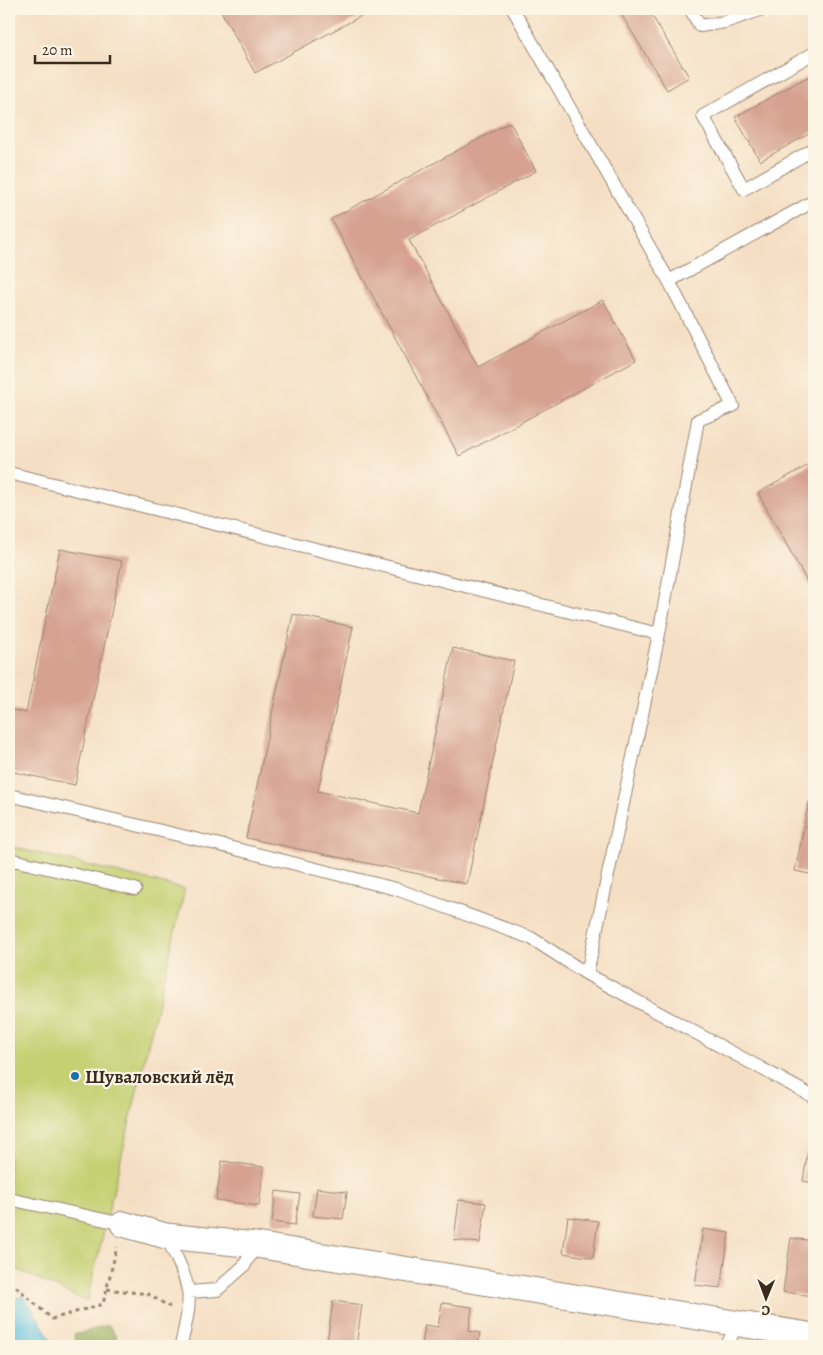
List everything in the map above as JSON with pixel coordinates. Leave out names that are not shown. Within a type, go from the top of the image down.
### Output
[{"type":"street","points":[[123,1224],[166,1236],[256,1245],[814,1336]]},
{"type":"lane","points":[[513,9],[669,281],[733,406],[698,420],[658,634],[587,974]]},
{"type":"lane","points":[[690,9],[700,26],[724,22],[762,9]]},
{"type":"lane","points":[[814,53],[703,116],[744,188],[814,149]]},
{"type":"lane","points":[[669,281],[814,201]]},
{"type":"lane","points":[[9,473],[658,634]]},
{"type":"lane","points":[[9,795],[202,840],[396,889],[531,938],[587,974],[814,1097]]},
{"type":"lane","points":[[9,859],[135,889]]},
{"type":"lane","points":[[9,1199],[123,1224]]},
{"type":"lane","points":[[166,1236],[180,1267],[188,1292],[181,1346]]},
{"type":"lane","points":[[188,1292],[217,1290],[244,1266],[256,1245]]},
{"type":"lane","points":[[727,1346],[737,1323]]},
{"type":"path","points":[[9,1283],[13,1284],[52,1319],[103,1304],[123,1224]]},
{"type":"path","points":[[107,1289],[148,1294],[186,1316]]},
{"type":"green space","name":"Шуваловский лёд","points":[[9,846],[185,889],[87,1302],[9,1264]]},
{"type":"green space","points":[[109,1325],[121,1346],[76,1346],[74,1335]]},
{"type":"water","points":[[24,1296],[55,1346],[9,1346],[9,1300]]},
{"type":"building","points":[[220,9],[374,9],[255,73]]},
{"type":"building","points":[[618,9],[648,9],[689,77],[667,90]]},
{"type":"building","points":[[811,75],[814,81],[814,131],[760,161],[735,117]]},
{"type":"building","points":[[510,122],[536,171],[409,240],[478,367],[603,300],[636,360],[459,456],[331,219]]},
{"type":"building","points":[[814,462],[814,594],[758,493]]},
{"type":"building","points":[[60,549],[122,561],[75,785],[9,771],[9,709],[26,713]]},
{"type":"building","points":[[293,614],[353,627],[318,791],[418,813],[453,648],[514,661],[467,884],[246,838]]},
{"type":"building","points":[[809,802],[814,803],[814,875],[795,871]]},
{"type":"building","points":[[808,1150],[814,1151],[814,1183],[803,1181]]},
{"type":"building","points":[[222,1161],[264,1167],[259,1206],[216,1200]]},
{"type":"building","points":[[317,1188],[347,1192],[343,1219],[313,1216]]},
{"type":"building","points":[[276,1191],[300,1194],[295,1225],[272,1222]]},
{"type":"building","points":[[459,1200],[486,1203],[480,1243],[454,1240]]},
{"type":"building","points":[[568,1217],[598,1221],[593,1258],[563,1253]]},
{"type":"building","points":[[703,1229],[729,1233],[721,1288],[695,1285]]},
{"type":"building","points":[[791,1238],[814,1241],[814,1296],[783,1292]]},
{"type":"building","points":[[333,1301],[362,1305],[356,1346],[327,1342]]},
{"type":"building","points":[[442,1303],[472,1307],[469,1331],[480,1333],[478,1346],[422,1346],[425,1325],[438,1327]]},
{"type":"place","name":"Шуваловский лёд","points":[[75,1076]]}]
